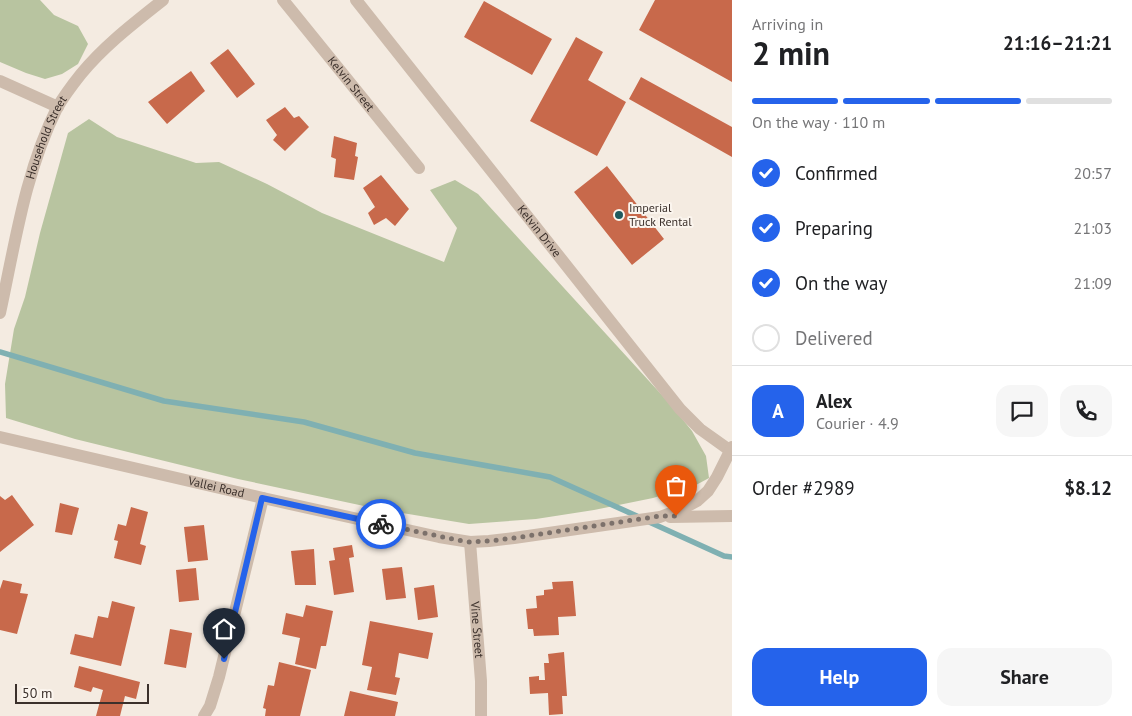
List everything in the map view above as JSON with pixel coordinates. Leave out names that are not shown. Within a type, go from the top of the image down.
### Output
[{"type":"street","name":"Household Street","points":[[0,313],[33,166],[58,107],[82,73],[109,43],[163,0]]},
{"type":"street","name":"Kelvin Street","points":[[283,0],[419,168]]},
{"type":"street","name":"Kelvin Drive","points":[[356,0],[680,409],[700,429],[731,450]]},
{"type":"street","points":[[0,81],[58,107]]},
{"type":"street","name":"Vallei Road","points":[[0,437],[262,498],[438,537],[470,542],[514,538],[660,516],[684,508],[697,501],[708,491],[731,450]]},
{"type":"street","points":[[204,716],[210,706],[219,677],[262,498]]},
{"type":"street","points":[[660,516],[732,516]]},
{"type":"street","name":"Vine Street","points":[[470,542],[481,681],[480,716]]},
{"type":"green space","points":[[0,0],[40,0],[54,15],[78,26],[88,44],[78,64],[62,74],[45,79],[0,62]]},
{"type":"green space","points":[[89,119],[117,137],[196,163],[219,162],[267,184],[322,213],[444,262],[457,228],[430,190],[455,180],[478,194],[671,405],[692,431],[706,456],[709,478],[696,485],[653,498],[594,510],[536,519],[469,524],[378,509],[238,479],[75,439],[6,418],[5,384],[14,329],[25,297],[40,233],[68,133]]},
{"type":"building","points":[[655,0],[732,0],[732,82],[639,30]]},
{"type":"building","points":[[484,1],[552,39],[532,75],[464,37]]},
{"type":"building","points":[[576,37],[603,52],[588,80],[626,102],[597,156],[530,121]]},
{"type":"building","points":[[228,49],[255,84],[237,98],[210,63]]},
{"type":"building","points":[[191,71],[205,91],[167,124],[148,102]]},
{"type":"building","points":[[641,77],[732,127],[732,157],[629,99]]},
{"type":"building","points":[[285,107],[294,118],[299,116],[309,127],[285,151],[273,140],[277,135],[266,120]]},
{"type":"building","points":[[334,136],[357,143],[355,156],[358,157],[354,180],[334,177],[336,159],[331,157]]},
{"type":"building","name":"Imperial Truck Rental","points":[[607,166],[664,239],[632,265],[574,192]]},
{"type":"building","points":[[381,175],[409,209],[395,226],[386,218],[374,225],[368,213],[375,207],[363,188]]},
{"type":"building","points":[[12,495],[34,525],[0,552],[0,496],[5,500]]},
{"type":"building","points":[[60,503],[79,508],[72,535],[55,532]]},
{"type":"building","points":[[131,507],[148,512],[140,544],[146,546],[141,565],[114,558],[118,541],[114,540],[118,524],[126,526]]},
{"type":"building","points":[[204,525],[208,560],[188,562],[184,527]]},
{"type":"building","points":[[352,545],[354,557],[349,558],[354,592],[334,595],[329,561],[335,560],[333,548]]},
{"type":"building","points":[[314,549],[316,585],[295,585],[291,551]]},
{"type":"building","points":[[402,567],[406,598],[386,600],[382,569]]},
{"type":"building","points":[[196,568],[199,600],[179,602],[176,570]]},
{"type":"building","points":[[3,580],[22,584],[20,593],[28,594],[17,634],[0,630],[0,589]]},
{"type":"building","points":[[573,581],[576,616],[558,617],[559,635],[534,636],[533,629],[528,629],[526,609],[537,608],[536,596],[544,595],[544,590],[553,589],[552,582]]},
{"type":"building","points":[[434,585],[438,617],[418,620],[414,588]]},
{"type":"building","points":[[112,601],[135,607],[121,666],[70,654],[75,634],[93,638],[98,616],[108,618]]},
{"type":"building","points":[[306,605],[333,611],[326,646],[321,646],[316,669],[295,664],[300,638],[282,634],[286,613],[303,617]]},
{"type":"building","points":[[370,621],[433,633],[428,659],[399,653],[395,677],[400,678],[396,695],[367,690],[372,667],[362,665]]},
{"type":"building","points":[[170,629],[192,633],[186,668],[164,664]]},
{"type":"building","points":[[564,652],[567,696],[562,696],[563,714],[549,715],[548,693],[530,694],[529,677],[539,676],[539,680],[545,680],[544,663],[549,663],[548,654]]},
{"type":"building","points":[[279,662],[311,670],[300,716],[265,716],[266,709],[263,708],[268,685],[274,686]]},
{"type":"building","points":[[79,666],[140,682],[136,699],[125,696],[120,716],[96,716],[103,690],[93,687],[91,692],[74,687]]},
{"type":"building","points":[[350,691],[398,702],[395,716],[344,716]]},
{"type":"waterway","points":[[0,352],[164,401],[304,422],[415,453],[550,477],[639,517]]},
{"type":"waterway","points":[[647,521],[724,556],[732,557]]},
{"type":"way so far","points":[[381,524],[470,542],[514,538],[660,516],[676,516]]},
{"type":"place","name":"Imperial Truck Rental","points":[[619,215]]},
{"type":"route","points":[[224,659],[262,498],[381,524]]}]
